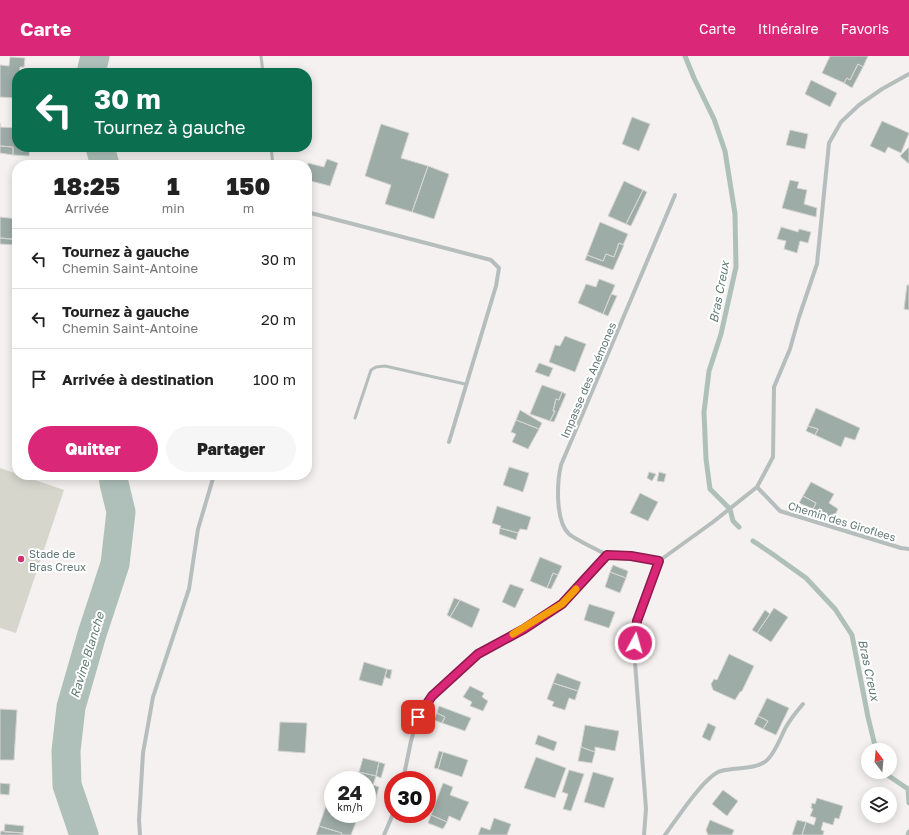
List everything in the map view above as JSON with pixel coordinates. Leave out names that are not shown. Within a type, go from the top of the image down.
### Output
[{"type":"street","points":[[644,835],[646,809],[635,662],[637,621],[659,561],[713,522],[757,487],[773,457],[774,387],[790,349],[798,317],[817,264],[829,143],[841,122],[859,105],[882,89],[909,74]]},
{"type":"street","name":"Impasse des Anémones","points":[[607,555],[569,535],[564,527],[560,511],[558,477],[561,465],[675,195]]},
{"type":"street","points":[[312,213],[491,260],[499,268],[496,286],[465,384],[449,442]]},
{"type":"street","points":[[140,835],[139,820],[143,753],[153,697],[189,589],[198,529],[213,480]]},
{"type":"street","name":"Chemin des Giroflees","points":[[757,487],[780,511],[901,548],[909,549]]},
{"type":"street","points":[[405,771],[418,717],[432,696],[478,654],[524,629],[562,604],[607,555],[631,556],[659,561]]},
{"type":"street","points":[[665,835],[695,794],[715,773],[751,767],[766,761],[772,755],[793,716],[803,704]]},
{"type":"street","points":[[384,835],[389,823]]},
{"type":"lane","points":[[261,56],[262,68]]},
{"type":"lane","points":[[355,418],[371,370],[376,367],[385,366],[465,384]]},
{"type":"shaded area","name":"Stade de Bras Creux","points":[[0,468],[12,472],[12,480],[35,480],[64,490],[16,633],[0,628]]},
{"type":"building","points":[[830,56],[868,56],[863,67],[858,64],[850,80],[847,78],[844,83],[822,73]]},
{"type":"building","points":[[10,57],[25,58],[24,67],[12,68],[12,98],[0,97],[0,65],[9,66]]},
{"type":"building","points":[[858,64],[863,67],[852,88],[844,83],[847,78],[850,80]]},
{"type":"building","points":[[811,80],[837,93],[830,107],[805,94]]},
{"type":"building","points":[[632,117],[650,124],[639,151],[622,144]]},
{"type":"building","points":[[882,121],[909,133],[901,153],[888,147],[885,153],[870,146]]},
{"type":"building","points":[[381,124],[409,133],[401,158],[428,166],[412,212],[385,204],[391,185],[365,176]]},
{"type":"building","points":[[0,127],[12,128],[12,147],[0,146]]},
{"type":"building","points":[[790,130],[808,134],[805,149],[786,145]]},
{"type":"building","points":[[0,146],[12,147],[13,155],[0,153]]},
{"type":"building","points":[[909,147],[909,164],[900,156]]},
{"type":"building","points":[[13,152],[29,152],[29,156],[13,155]]},
{"type":"building","points":[[327,159],[338,163],[330,186],[312,181],[312,164],[324,167]]},
{"type":"building","points":[[428,166],[449,174],[434,219],[412,212]]},
{"type":"building","points":[[790,180],[799,182],[797,188],[807,190],[804,204],[817,208],[816,217],[782,208]]},
{"type":"building","points":[[624,181],[643,190],[626,224],[608,216]]},
{"type":"building","points":[[643,190],[647,192],[631,226],[626,224]]},
{"type":"building","points":[[0,217],[12,218],[12,239],[0,238]]},
{"type":"building","points":[[600,222],[628,234],[623,245],[619,243],[614,257],[606,254],[603,261],[587,255]]},
{"type":"building","points":[[781,227],[798,232],[799,229],[811,232],[808,243],[800,241],[797,253],[784,249],[786,241],[777,239]]},
{"type":"building","points":[[0,238],[12,239],[12,245],[0,244]]},
{"type":"building","points":[[619,243],[624,245],[613,270],[585,260],[587,255],[603,261],[606,254],[614,257]]},
{"type":"building","points":[[599,279],[615,285],[603,314],[578,303],[586,284],[596,287]]},
{"type":"building","points":[[907,285],[909,285],[909,310],[904,309]]},
{"type":"building","points":[[611,294],[617,296],[608,316],[603,314]]},
{"type":"building","points":[[565,336],[586,344],[575,372],[549,362],[555,345],[560,346]]},
{"type":"building","points":[[539,363],[553,368],[549,377],[535,372]]},
{"type":"building","points":[[542,385],[562,392],[559,400],[556,399],[553,411],[555,411],[550,421],[530,414]]},
{"type":"building","points":[[562,392],[566,394],[554,422],[550,421],[555,411],[553,411],[556,399],[559,400]]},
{"type":"building","points":[[816,408],[860,428],[855,440],[845,437],[841,447],[815,435],[818,429],[808,426]]},
{"type":"building","points":[[520,410],[542,423],[539,429],[516,420]]},
{"type":"building","points":[[516,420],[539,429],[528,449],[512,442],[516,434],[511,432]]},
{"type":"building","points":[[808,426],[818,429],[815,435],[806,431]]},
{"type":"building","points":[[509,467],[529,473],[523,492],[503,485]]},
{"type":"building","points":[[649,472],[656,474],[652,481],[647,478]]},
{"type":"building","points":[[659,472],[666,474],[664,482],[657,481]]},
{"type":"building","points":[[811,482],[834,494],[829,503],[838,509],[832,521],[813,509],[816,503],[803,496]]},
{"type":"building","points":[[640,493],[658,502],[648,521],[630,513]]},
{"type":"building","points":[[803,496],[816,503],[813,509],[799,503]]},
{"type":"building","points":[[497,506],[531,517],[527,530],[520,529],[518,533],[500,528],[501,526],[492,523]]},
{"type":"building","points":[[500,528],[518,533],[516,540],[499,534]]},
{"type":"building","points":[[540,557],[562,566],[558,575],[553,573],[547,588],[530,581]]},
{"type":"building","points":[[613,565],[628,571],[626,578],[610,572]]},
{"type":"building","points":[[610,572],[626,578],[620,593],[605,587]]},
{"type":"building","points":[[553,573],[558,575],[551,589],[547,588]]},
{"type":"building","points":[[510,584],[524,589],[515,608],[502,602]]},
{"type":"building","points":[[454,598],[460,600],[450,617],[447,615]]},
{"type":"building","points":[[460,600],[480,609],[472,628],[450,617]]},
{"type":"building","points":[[589,604],[615,612],[609,628],[584,620]]},
{"type":"building","points":[[774,608],[788,617],[771,642],[757,633]]},
{"type":"building","points":[[765,610],[770,614],[757,633],[752,630]]},
{"type":"building","points":[[729,654],[754,666],[742,691],[735,700],[713,690],[711,684],[714,679],[717,680]]},
{"type":"building","points":[[364,662],[387,669],[382,686],[359,680]]},
{"type":"building","points":[[387,669],[392,670],[390,679],[385,677]]},
{"type":"building","points":[[557,673],[581,682],[578,691],[553,683]]},
{"type":"building","points":[[553,683],[578,691],[575,700],[569,698],[565,710],[552,706],[554,702],[547,699]]},
{"type":"building","points":[[470,686],[484,693],[482,697],[488,701],[483,711],[470,706],[472,702],[463,697]]},
{"type":"building","points":[[767,698],[789,708],[776,735],[763,729],[768,721],[758,716]]},
{"type":"building","points":[[439,706],[471,718],[465,731],[442,723],[445,717],[437,713]]},
{"type":"building","points":[[0,709],[17,710],[14,760],[0,760]]},
{"type":"building","points":[[437,713],[445,717],[442,723],[434,720]]},
{"type":"building","points":[[758,716],[768,721],[763,729],[754,724]]},
{"type":"building","points":[[280,722],[307,723],[305,753],[278,751]]},
{"type":"building","points":[[708,723],[716,727],[710,741],[702,737]]},
{"type":"building","points":[[585,725],[619,731],[615,751],[595,747],[595,752],[581,747]]},
{"type":"building","points":[[538,735],[557,742],[554,751],[535,744]]},
{"type":"building","points":[[581,747],[595,752],[592,763],[578,761]]},
{"type":"building","points":[[439,751],[443,752],[438,769],[434,768]]},
{"type":"building","points":[[443,752],[468,760],[462,777],[438,769]]},
{"type":"building","points":[[536,757],[566,768],[555,798],[524,788]]},
{"type":"building","points":[[363,758],[379,762],[376,776],[376,771],[359,771]]},
{"type":"building","points":[[379,762],[385,764],[381,778],[376,776]]},
{"type":"building","points":[[569,770],[584,774],[571,811],[563,809],[568,794],[562,792]]},
{"type":"building","points":[[593,772],[614,778],[604,808],[584,802]]},
{"type":"building","points":[[0,783],[10,784],[9,795],[0,794]]},
{"type":"building","points":[[443,783],[453,787],[450,795],[469,802],[460,821],[449,816],[447,822],[436,817],[436,802]]},
{"type":"building","points":[[376,786],[379,787],[376,798]]},
{"type":"building","points":[[723,790],[738,801],[727,816],[712,804]]},
{"type":"building","points":[[817,798],[843,806],[839,819],[835,818],[833,825],[823,822],[821,830],[824,831],[823,835],[802,835],[806,822],[814,825],[816,818],[810,816],[813,809],[811,808],[812,803],[815,804]]},
{"type":"building","points":[[324,812],[324,823],[356,823],[351,835],[341,835],[342,833],[319,826]]},
{"type":"building","points":[[436,817],[447,822],[443,829],[428,823],[436,823]]},
{"type":"building","points":[[494,818],[511,824],[507,835],[478,835],[481,827],[490,830]]},
{"type":"building","points":[[710,820],[734,830],[732,835],[708,835],[706,830]]},
{"type":"building","points":[[797,820],[806,822],[802,835],[792,835]]},
{"type":"building","points":[[5,824],[24,826],[23,833],[4,832]]},
{"type":"building","points":[[319,826],[342,833],[341,835],[316,835]]},
{"type":"building","points":[[1,831],[23,833],[23,835],[0,835]]},
{"type":"waterway","name":"Ravine Blanche","points":[[92,68],[95,56]]},
{"type":"waterway","name":"Bras Creux","points":[[685,56],[714,119],[725,151],[735,214],[736,267],[721,334],[709,371],[704,412],[706,459],[710,489],[730,509],[733,521],[739,527]]},
{"type":"waterway","name":"Ravine Blanche","points":[[101,152],[104,160]]},
{"type":"waterway","name":"Ravine Blanche","points":[[84,835],[67,785],[66,751],[71,707],[92,634],[115,564],[121,512],[114,480]]},
{"type":"waterway","name":"Bras Creux","points":[[753,541],[806,578],[835,609],[852,635],[874,743]]},
{"type":"waterway","name":"Bras Creux","points":[[893,779],[908,789],[909,803]]},
{"type":"slow traffic","points":[[513,634],[524,629],[562,604],[576,589]]},
{"type":"place","name":"Stade de Bras Creux","points":[[21,559]]},
{"type":"route","points":[[418,717],[432,696],[478,654],[524,629],[562,604],[607,555],[631,556],[659,561],[637,621],[635,643]]}]
